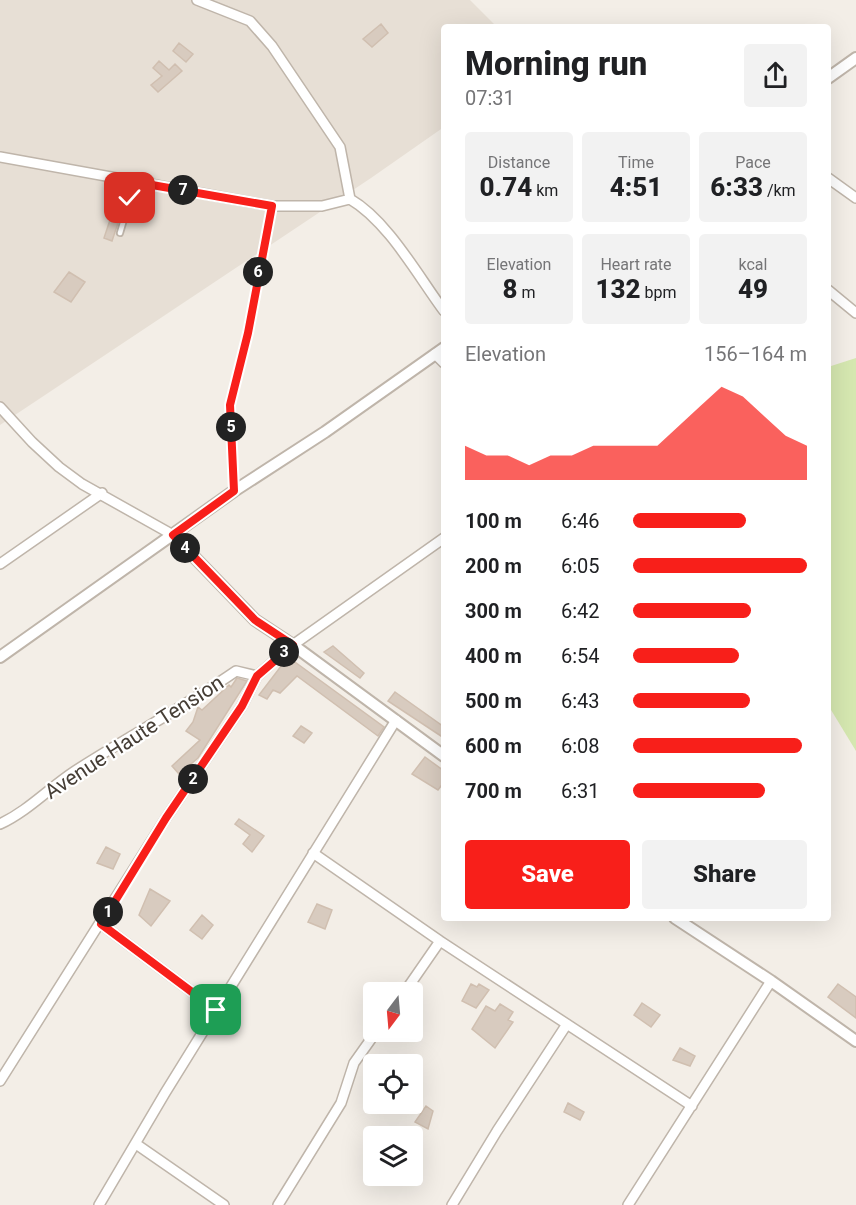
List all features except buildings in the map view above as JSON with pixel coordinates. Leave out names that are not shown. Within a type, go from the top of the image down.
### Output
[{"type":"street","points":[[197,0],[246,19],[255,25],[273,46],[340,147],[351,199],[363,207],[390,237],[441,307]]},
{"type":"street","points":[[831,76],[856,58]]},
{"type":"street","points":[[0,157],[272,206],[322,206],[351,199]]},
{"type":"street","points":[[831,180],[856,198]]},
{"type":"street","points":[[831,293],[856,314]]},
{"type":"street","points":[[0,657],[234,491],[326,432],[440,351]]},
{"type":"street","points":[[0,407],[32,442],[59,466],[82,483],[173,535],[255,620],[293,645],[441,754]]},
{"type":"street","points":[[0,564],[102,493]]},
{"type":"street","points":[[0,1081],[166,818],[242,706],[257,676],[293,645],[441,540]]},
{"type":"street","name":"Avenue Haute Tension","points":[[0,824],[16,816],[74,772],[236,671],[257,676]]},
{"type":"street","points":[[99,1205],[216,1010],[396,720]]},
{"type":"street","points":[[314,853],[440,940],[692,1106]]},
{"type":"street","points":[[680,921],[771,981],[856,1041]]},
{"type":"street","points":[[101,924],[216,1010]]},
{"type":"street","points":[[411,982],[440,940]]},
{"type":"street","points":[[628,1205],[771,981]]},
{"type":"street","points":[[452,1205],[567,1024]]},
{"type":"street","points":[[278,1205],[341,1103],[354,1063],[369,1042]]},
{"type":"street","points":[[136,1144],[224,1205]]},
{"type":"lane","points":[[120,233],[135,182]]},
{"type":"lane","points":[[234,491],[230,405],[248,333],[272,206]]},
{"type":"shaded area","points":[[0,0],[470,0],[494,24],[441,24],[441,129],[0,425]]},
{"type":"green space","points":[[856,358],[856,751],[831,710],[831,366]]},
{"type":"route","points":[[130,198],[135,182],[272,206],[248,333],[230,405],[235,468],[234,491],[173,535],[255,620],[293,645],[257,676],[242,706],[166,818],[101,924],[216,1010]]}]
